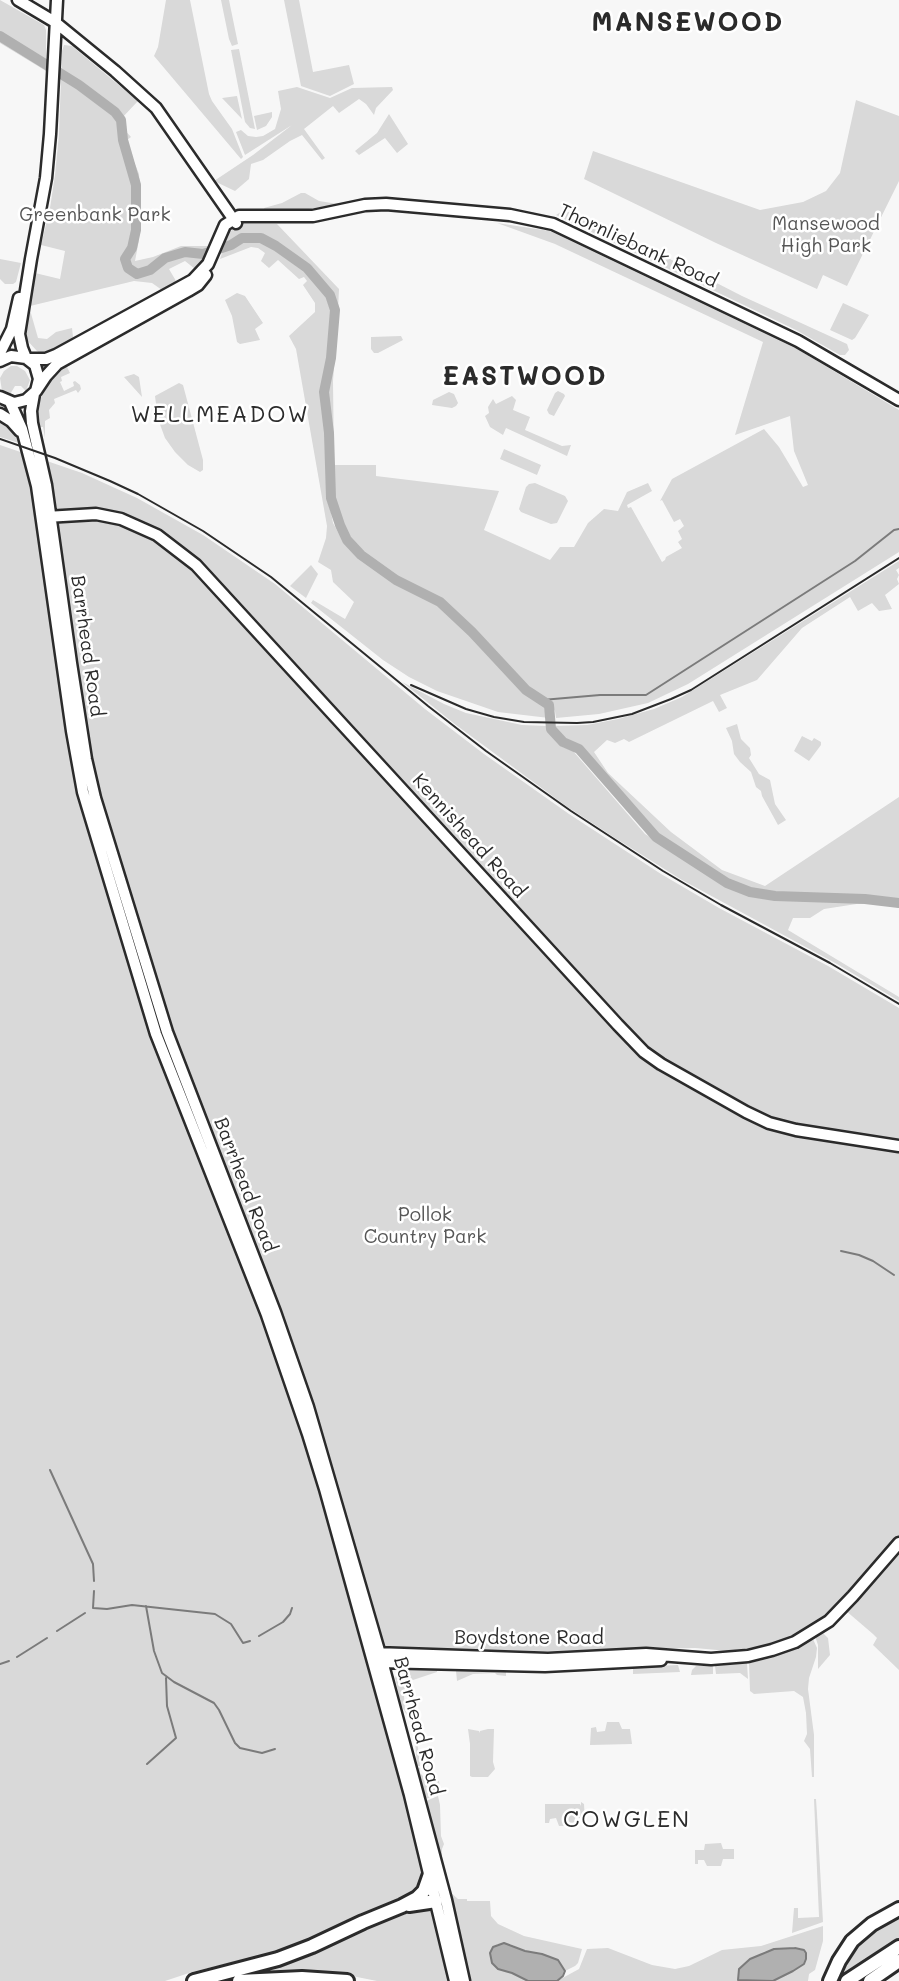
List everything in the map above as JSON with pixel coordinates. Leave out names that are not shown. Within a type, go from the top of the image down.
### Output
[{"type":"highway","points":[[194,1981],[278,1959],[312,1947],[421,1895],[428,1884],[430,1874]]},
{"type":"highway","points":[[402,1906],[441,1900]]},
{"type":"highway","points":[[830,1981],[852,1941],[872,1924],[899,1909]]},
{"type":"highway","points":[[847,1981],[899,1947]]},
{"type":"highway","points":[[870,1981],[899,1961]]},
{"type":"highway","points":[[239,1981],[302,1978],[346,1981]]},
{"type":"main road","points":[[4,400],[22,402],[35,393],[57,364],[188,291],[200,278],[235,221],[156,108],[55,22],[18,0]]},
{"type":"main road","points":[[0,353],[12,329],[24,293],[46,178],[57,0]]},
{"type":"main road","name":"Thornliebank Road","points":[[235,221],[255,216],[313,216],[365,205],[386,204],[510,215],[546,222],[798,341],[899,401]]},
{"type":"main road","points":[[0,361],[11,356],[46,359],[56,355],[200,278]]},
{"type":"main road","name":"Barrhead Road","points":[[24,293],[19,334],[27,358],[39,373],[39,385],[31,416],[57,592],[86,759],[106,852],[167,1032],[301,1385],[377,1658],[459,1978]]},
{"type":"main road","name":"Barrhead Road","points":[[4,400],[20,422],[47,517]]},
{"type":"main road","points":[[0,414],[11,421],[26,440]]},
{"type":"main road","name":"Kennishead Road","points":[[47,517],[96,514],[121,519],[156,535],[196,565],[644,1052],[769,1123],[796,1130],[899,1146]]},
{"type":"main road","name":"Boydstone Road","points":[[377,1658],[548,1659],[646,1654],[711,1659],[748,1656],[772,1650],[809,1634],[829,1621],[899,1543]]},
{"type":"main road","name":"Barrhead Road","points":[[377,1658],[430,1874],[441,1900]]},
{"type":"green space","points":[[0,0],[44,25],[46,71],[0,43]]},
{"type":"green space","points":[[166,0],[190,0],[209,94],[232,129],[243,157],[241,159],[154,56]]},
{"type":"green space","points":[[221,0],[229,0],[238,44],[232,46],[229,39]]},
{"type":"green space","points":[[284,0],[299,0],[313,72],[349,65],[354,84],[330,96],[301,86]]},
{"type":"green space","name":"Greenbank Park","points":[[64,45],[72,46],[138,101],[121,119],[122,127],[131,137],[127,140],[139,174],[141,199],[135,261],[181,246],[212,246],[203,265],[195,269],[185,261],[169,269],[176,281],[162,290],[152,283],[134,281],[30,306],[35,273],[60,279],[65,251],[41,245],[55,175]]},
{"type":"green space","points":[[239,49],[255,129],[245,122],[231,50]]},
{"type":"green space","points":[[297,87],[330,98],[352,88],[392,87],[393,90],[376,108],[374,115],[359,99],[339,113],[333,106],[304,129],[325,158],[322,160],[302,135],[263,160],[251,164],[249,179],[235,191],[214,181],[292,125],[245,155],[236,132],[241,130],[248,136],[256,137],[275,129],[281,109],[278,91]]},
{"type":"green space","points":[[237,96],[242,119],[222,98]]},
{"type":"green space","name":"Mansewood High Park","points":[[856,100],[899,116],[899,181],[847,286],[823,275],[817,289],[584,179],[593,151],[760,210],[803,202],[826,191],[840,173]]},
{"type":"green space","points":[[272,112],[266,126],[257,130],[254,116]]},
{"type":"green space","points":[[389,114],[408,144],[397,153],[385,138],[359,155],[355,151],[377,133]]},
{"type":"green space","points":[[301,193],[319,201],[338,204],[309,209],[264,208],[282,203]]},
{"type":"green space","points":[[564,210],[847,344],[849,350],[845,355],[840,355],[796,330],[556,215]]},
{"type":"green space","points":[[497,223],[550,231],[797,349],[899,410],[899,552],[688,684],[648,703],[599,714],[556,718],[549,702],[527,689],[440,600],[371,560],[353,541],[341,521],[332,494],[327,386],[336,316],[333,381],[334,465],[376,465],[376,476],[499,491],[484,530],[550,560],[560,547],[574,547],[588,523],[604,509],[618,511],[627,492],[648,483],[652,491],[627,505],[628,508],[631,507],[662,562],[682,548],[678,542],[682,539],[678,531],[684,526],[680,519],[674,522],[662,500],[660,501],[672,479],[764,429],[779,447],[803,487],[808,485],[794,451],[790,416],[735,435],[763,342],[555,244]]},
{"type":"green space","points":[[244,224],[277,224],[339,289],[338,310],[332,311],[323,394],[327,490],[333,523],[343,541],[395,581],[438,605],[471,633],[524,692],[547,706],[549,718],[498,712],[437,691],[383,660],[311,603],[313,600],[345,619],[354,602],[333,582],[331,570],[318,562],[327,526],[296,349],[289,336],[315,312],[315,303],[303,285],[307,281],[304,277],[299,279],[278,260],[269,268],[261,261],[265,253],[258,248],[251,247],[220,259],[229,232]]},
{"type":"green space","points":[[0,259],[21,263],[13,284],[5,284],[0,279]]},
{"type":"green space","points":[[237,293],[245,296],[263,323],[255,329],[260,340],[240,344],[237,342],[232,316],[225,300]]},
{"type":"green space","points":[[843,303],[869,315],[852,340],[830,330]]},
{"type":"green space","points":[[30,310],[38,338],[47,339],[56,332],[72,328],[73,337],[53,352],[42,354],[37,351],[25,338]]},
{"type":"green space","points":[[401,336],[403,340],[378,353],[371,349],[371,337]]},
{"type":"green space","points":[[78,360],[67,367],[70,373],[61,377],[60,382],[64,391],[74,386],[75,381],[81,389],[78,393],[76,390],[54,399],[55,403],[49,410],[50,418],[45,421],[45,438],[43,427],[36,421],[36,407],[55,372],[60,367]]},
{"type":"green space","points":[[11,366],[25,371],[30,380],[26,391],[21,386],[15,386],[9,396],[2,391],[0,378]]},
{"type":"green space","points":[[134,374],[139,377],[142,397],[124,377]]},
{"type":"green space","points":[[179,383],[183,385],[203,460],[203,470],[200,472],[175,452],[165,438],[158,419],[155,396]]},
{"type":"green space","points":[[558,391],[565,396],[554,416],[547,410]]},
{"type":"green space","points":[[449,392],[454,394],[458,403],[456,406],[452,408],[432,405],[433,400]]},
{"type":"green space","points":[[512,396],[516,400],[513,410],[530,417],[525,430],[562,446],[571,445],[567,456],[506,428],[503,435],[490,427],[485,416],[489,413],[488,407],[493,399],[496,404]]},
{"type":"green space","points":[[0,421],[14,431],[19,443],[0,437]]},
{"type":"green space","name":"Pollok Country Park","points":[[0,445],[82,473],[137,498],[203,535],[275,584],[425,709],[569,814],[661,874],[899,1008],[899,1670],[873,1645],[877,1638],[838,1604],[812,1625],[809,1631],[782,1642],[780,1640],[763,1646],[728,1651],[695,1648],[545,1651],[385,1649],[403,1780],[425,1875],[423,1890],[281,1950],[165,1981],[0,1981]]},
{"type":"green space","points":[[504,449],[541,465],[537,475],[500,459]]},
{"type":"green space","points":[[535,483],[565,496],[568,501],[557,523],[551,524],[519,509],[526,487]]},
{"type":"green space","points":[[899,561],[899,568],[896,570],[899,584],[885,595],[892,609],[879,611],[872,603],[858,611],[850,597],[802,628],[757,680],[720,695],[727,708],[719,712],[713,701],[629,742],[624,739],[615,743],[607,740],[594,752],[608,773],[671,832],[722,870],[765,886],[899,797],[899,908],[876,901],[824,909],[810,918],[793,918],[788,930],[899,997],[899,1001],[837,964],[682,880],[615,838],[566,806],[402,682],[466,713],[522,725],[547,726],[551,735],[563,747],[573,751],[645,834],[744,894],[810,901],[863,901],[829,895],[763,892],[739,885],[657,835],[580,748],[568,743],[553,726],[587,725],[618,719],[654,709],[682,697]]},
{"type":"green space","points":[[311,565],[318,574],[306,598],[290,586]]},
{"type":"green space","points":[[737,724],[741,739],[750,748],[749,758],[759,774],[770,780],[775,804],[786,820],[778,825],[761,791],[756,787],[751,772],[734,754],[726,728]]},
{"type":"green space","points":[[802,736],[821,742],[809,761],[794,751]]},
{"type":"green space","points":[[822,1632],[828,1638],[830,1655],[818,1669],[818,1645],[815,1636]]},
{"type":"green space","points":[[813,1639],[817,1648],[808,1689],[814,1735],[812,1777],[810,1749],[804,1741],[807,1734],[803,1697],[794,1691],[754,1694],[750,1691],[749,1663],[772,1658]]},
{"type":"green space","points":[[747,1663],[748,1679],[740,1673],[716,1674],[715,1666]]},
{"type":"green space","points":[[678,1665],[680,1672],[633,1674],[633,1667]]},
{"type":"green space","points":[[696,1666],[713,1666],[713,1674],[691,1675]]},
{"type":"green space","points":[[398,1670],[437,1670],[410,1681],[404,1696],[405,1710],[410,1719],[414,1723],[422,1722],[417,1738],[420,1766],[417,1766],[414,1727],[401,1705],[395,1678]]},
{"type":"green space","points":[[456,1671],[506,1671],[506,1676],[495,1673],[473,1674],[457,1681]]},
{"type":"green space","points":[[607,1722],[619,1722],[622,1729],[630,1729],[632,1744],[590,1745],[591,1728],[596,1727],[597,1732],[605,1731]]},
{"type":"green space","points":[[468,1729],[479,1733],[494,1729],[495,1769],[488,1777],[470,1776]]},
{"type":"green space","points":[[417,1768],[420,1768],[420,1773],[425,1778],[439,1781],[438,1795],[425,1799]]},
{"type":"green space","points":[[438,1796],[444,1844],[442,1861],[426,1801]]},
{"type":"green space","points":[[814,1799],[823,1922],[792,1933],[794,1908],[798,1908],[798,1918],[819,1917]]},
{"type":"green space","points":[[581,1802],[584,1804],[585,1822],[582,1822],[582,1818],[575,1818],[574,1826],[559,1826],[556,1818],[545,1823],[545,1804],[581,1806]]},
{"type":"green space","points":[[721,1843],[723,1849],[734,1849],[734,1859],[723,1859],[721,1866],[707,1866],[704,1860],[698,1860],[698,1864],[695,1864],[695,1850],[704,1850],[705,1844]]},
{"type":"green space","points":[[450,1892],[458,1899],[490,1901],[491,1916],[498,1924],[524,1936],[582,1949],[578,1963],[565,1971],[558,1960],[510,1944],[498,1944],[493,1947],[498,1969],[528,1981],[471,1981]]},
{"type":"green space","points":[[431,1907],[449,1981],[377,1981],[347,1975],[292,1970],[244,1973],[299,1956],[402,1912]]},
{"type":"green space","points":[[899,1914],[899,1938],[861,1966],[835,1979],[855,1942]]},
{"type":"green space","points":[[823,1926],[823,1941],[815,1970],[809,1974],[808,1981],[773,1981],[804,1964],[801,1948],[795,1948],[763,1952],[739,1981],[557,1981],[579,1969],[587,1949],[608,1948],[652,1965],[675,1969],[689,1966],[722,1950],[761,1946]]},
{"type":"shaded area","points":[[504,1943],[558,1960],[565,1971],[563,1976],[557,1981],[528,1981],[498,1969],[492,1963],[490,1953],[493,1947]]},
{"type":"shaded area","points":[[774,1949],[804,1950],[806,1959],[804,1964],[793,1971],[773,1981],[738,1980],[739,1969],[750,1959]]},
{"type":"waterway","points":[[0,36],[79,85],[115,112],[121,120],[123,140],[136,185],[136,230],[132,248],[125,259],[128,268],[137,274],[150,270],[165,258],[185,252],[203,254],[231,245],[242,238],[261,238],[307,268],[330,295],[335,310],[331,358],[324,392],[329,433],[331,498],[347,540],[361,555],[396,580],[440,602],[526,690],[549,705],[551,729],[563,742],[579,749],[656,837],[727,883],[750,892],[775,896],[899,903]]},
{"type":"waterway","points":[[542,700],[600,695],[646,695],[855,561],[894,530],[899,529]]},
{"type":"waterway","points":[[841,1251],[873,1261],[894,1275]]},
{"type":"waterway","points":[[50,1470],[93,1564],[94,1581]]},
{"type":"waterway","points":[[94,1591],[93,1608],[132,1605],[215,1614],[231,1624],[243,1643],[250,1641]]},
{"type":"waterway","points":[[146,1606],[154,1651],[162,1673],[214,1703],[240,1748],[262,1753],[275,1749]]},
{"type":"waterway","points":[[259,1636],[283,1622],[292,1608]]},
{"type":"waterway","points":[[57,1631],[85,1613]]},
{"type":"waterway","points":[[17,1657],[47,1638]]},
{"type":"waterway","points":[[0,1664],[9,1661]]},
{"type":"waterway","points":[[147,1764],[176,1738],[167,1706],[166,1678]]},
{"type":"railway","points":[[0,439],[110,481],[203,531],[271,577],[428,706],[571,811],[663,871],[899,1004]]},
{"type":"railway","points":[[411,685],[466,709],[524,722],[593,722],[632,714],[691,690],[899,558]]},
{"type":"district","name":"MANSEWOOD","points":[[688,23]]},
{"type":"district","name":"EASTWOOD","points":[[525,377]]},
{"type":"district","name":"WELLMEADOW","points":[[220,415]]},
{"type":"district","name":"COWGLEN","points":[[627,1820]]}]
